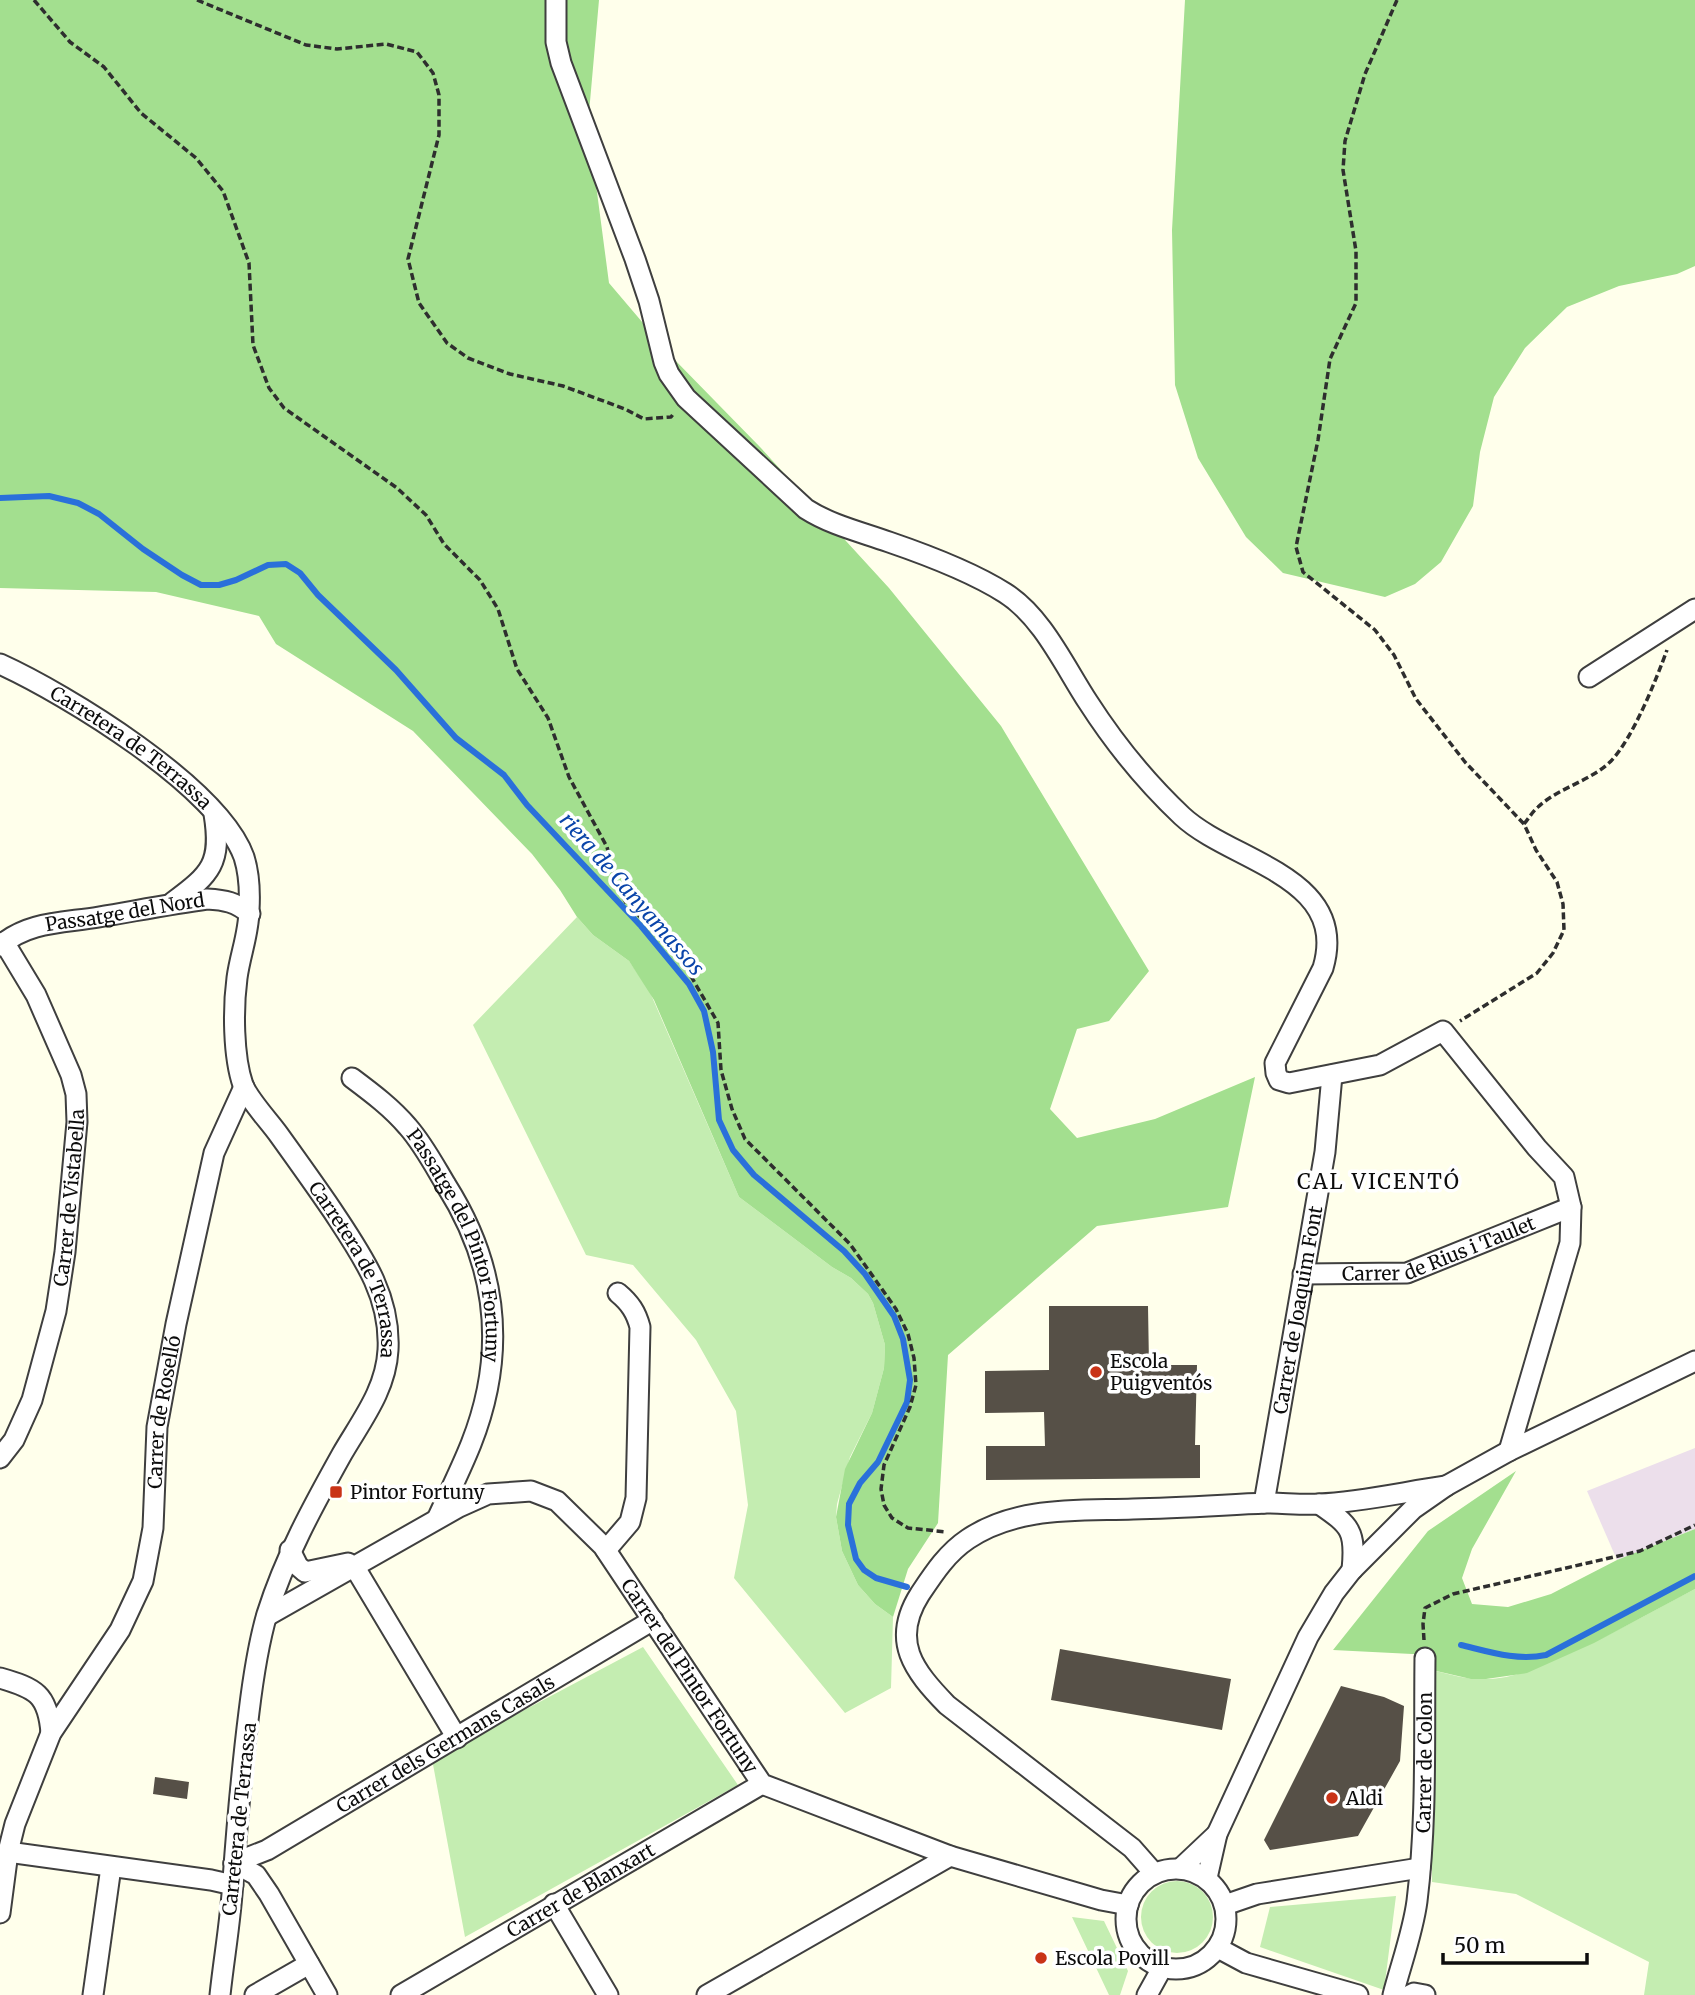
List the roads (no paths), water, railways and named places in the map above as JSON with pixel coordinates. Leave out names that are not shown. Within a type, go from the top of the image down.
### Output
[{"type":"street","points":[[556,0],[556,42],[561,63],[635,259],[664,362],[686,398],[806,509],[981,580],[1017,601],[1058,653],[1124,755],[1153,787],[1199,831],[1266,865],[1315,905],[1326,926],[1327,954],[1323,968],[1275,1063],[1279,1080],[1289,1083],[1380,1065],[1443,1031],[1528,1137],[1564,1177],[1571,1208],[1570,1242],[1508,1451]]},
{"type":"street","points":[[1589,677],[1695,609]]},
{"type":"street","name":"Carretera de Terrassa","points":[[0,664],[33,679],[105,723],[187,785],[213,810],[230,832],[243,856],[249,883],[250,914],[237,976],[235,1004],[235,1033],[244,1087],[363,1256],[385,1308],[388,1355],[382,1381],[371,1409],[290,1550],[267,1616],[256,1666],[243,1757],[233,1885],[220,1995]]},
{"type":"street","points":[[169,905],[200,883],[213,862],[218,838],[213,810]]},
{"type":"street","name":"Passatge del Nord","points":[[2,944],[30,929],[53,922],[94,918],[207,899],[225,900],[239,905],[250,914]]},
{"type":"street","name":"Carrer de Vistabella","points":[[0,1458],[14,1440],[32,1400],[56,1311],[65,1252],[77,1122],[76,1094],[71,1075],[36,995],[2,944]]},
{"type":"street","name":"Carrer de Joaquim Font","points":[[1264,1503],[1325,1152],[1332,1075]]},
{"type":"street","name":"Passatge del Pintor Fortuny","points":[[352,1078],[384,1103],[408,1127],[461,1209],[478,1245],[488,1277],[492,1312],[492,1353],[483,1404],[472,1443],[438,1517]]},
{"type":"street","name":"Carrer de Roselló","points":[[0,1913],[8,1852],[15,1824],[51,1732],[120,1630],[143,1581],[153,1528],[157,1427],[176,1324],[215,1153],[244,1087]]},
{"type":"street","name":"Carrer de Rius i Taulet","points":[[1303,1274],[1407,1273],[1571,1208]]},
{"type":"street","points":[[606,1550],[630,1522],[636,1498],[640,1327],[637,1314],[618,1293]]},
{"type":"street","points":[[1207,1878],[1217,1834],[1308,1637],[1334,1593],[1352,1570],[1413,1509],[1446,1486],[1508,1451],[1695,1362]]},
{"type":"street","points":[[1154,1873],[1132,1848],[947,1705],[924,1681],[911,1661],[906,1643],[907,1625],[912,1607],[934,1572],[950,1553],[969,1538],[1007,1521],[1066,1509],[1319,1504],[1446,1486]]},
{"type":"street","name":"Carrer del Pintor Fortuny","points":[[267,1616],[438,1517],[488,1494],[531,1492],[557,1502],[606,1550],[762,1784],[950,1856],[1101,1900],[1128,1905]]},
{"type":"street","points":[[1319,1504],[1350,1528],[1354,1544],[1352,1570]]},
{"type":"street","name":"Carrer del Pintor Fortuny","points":[[290,1550],[298,1566],[305,1572],[360,1562]]},
{"type":"street","points":[[360,1562],[457,1738]]},
{"type":"street","name":"Carrer dels Germans Casals","points":[[234,1863],[267,1850],[653,1620]]},
{"type":"street","name":"Carrer de Colon","points":[[1393,1995],[1416,1904],[1420,1868],[1425,1765],[1425,1658]]},
{"type":"street","points":[[0,1678],[25,1685],[37,1692],[50,1693],[87,1680]]},
{"type":"street","points":[[37,1692],[50,1713],[51,1732]]},
{"type":"street","name":"Carrer de Blanxart","points":[[401,1995],[762,1784]]},
{"type":"street","points":[[1181,1868],[1217,1834]]},
{"type":"street","points":[[8,1852],[233,1885]]},
{"type":"street","points":[[707,1995],[950,1856]]},
{"type":"street","points":[[234,1863],[256,1875],[327,1995]]},
{"type":"street","points":[[93,1995],[111,1867]]},
{"type":"street","points":[[1181,1868],[1195,1871],[1207,1878],[1218,1890],[1225,1905],[1226,1927],[1218,1948],[1211,1956],[1193,1967],[1162,1968],[1149,1962],[1131,1942],[1127,1930],[1128,1905],[1138,1886],[1154,1873],[1181,1868]]},
{"type":"street","points":[[1225,1905],[1257,1894],[1420,1868]]},
{"type":"street","points":[[554,1904],[608,1995]]},
{"type":"street","points":[[1218,1948],[1246,1963],[1354,1994]]},
{"type":"street","points":[[254,1995],[309,1964]]},
{"type":"street","points":[[1147,1995],[1162,1968]]},
{"type":"street","points":[[1410,1995],[1425,1995]]},
{"type":"waterway","name":"riera de Canyamassos","points":[[0,498],[49,496],[78,503],[99,514],[143,549],[201,585],[219,585],[236,580],[268,565],[286,564],[300,573],[318,595],[396,670],[456,738],[504,775],[527,805],[641,926],[689,984],[704,1011],[713,1052],[719,1120],[733,1150],[754,1175],[844,1251],[865,1274],[894,1316],[903,1339],[910,1380],[907,1402],[878,1462],[860,1483],[849,1504],[848,1525],[856,1559],[864,1570],[876,1578],[907,1587]]},
{"type":"waterway","name":"riera de Canyamassos","points":[[1461,1645],[1514,1656],[1546,1655],[1695,1576]]},
{"type":"place","name":"Escola Puigventós","points":[[1096,1372]]},
{"type":"place","name":"Pintor Fortuny","points":[[336,1492]]},
{"type":"place","name":"Aldi","points":[[1332,1798]]},
{"type":"place","name":"Escola Povill","points":[[1041,1958]]},
{"type":"district","name":"CAL VICENTÓ","points":[[1379,1181]]}]
